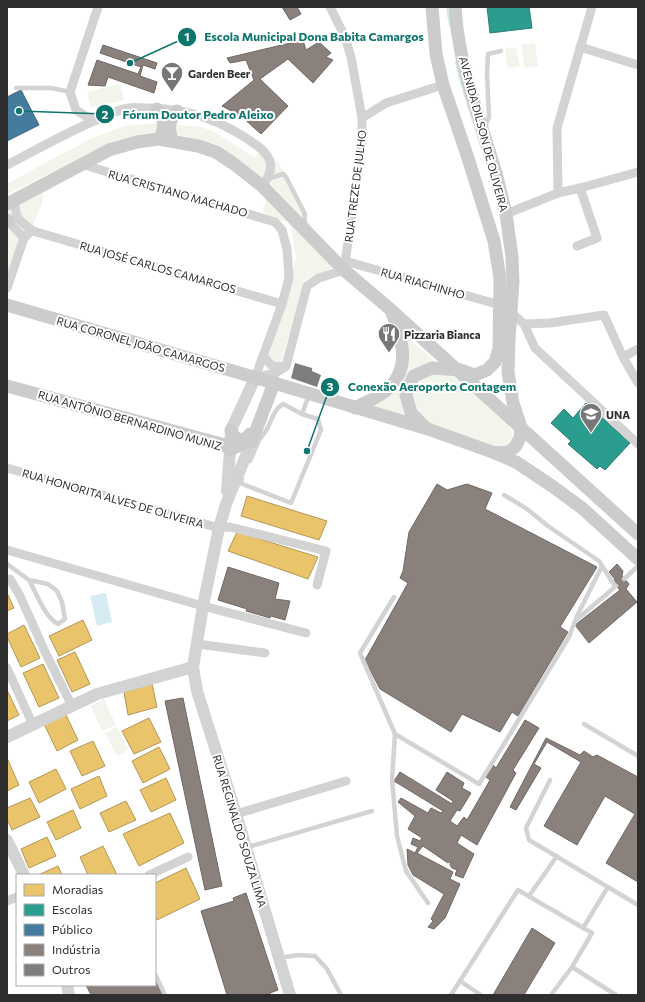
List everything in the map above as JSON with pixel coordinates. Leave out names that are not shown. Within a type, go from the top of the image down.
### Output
[{"type":"main road","name":"AVENIDA DILSON DE OLIVEIRA","points":[[432,7],[436,54],[443,85],[494,241],[500,278],[499,349],[496,362],[487,370],[475,375],[457,370]]},
{"type":"main road","name":"AVENIDA DILSON DE OLIVEIRA","points":[[455,7],[462,58],[472,96],[484,130],[506,214],[512,257],[513,281],[508,372],[513,403],[521,427]]},
{"type":"main road","points":[[157,108],[162,118],[164,127],[159,139]]},
{"type":"main road","points":[[172,142],[168,128],[171,118],[177,111]]},
{"type":"main road","points":[[11,202],[109,150],[137,142],[159,139],[198,146],[216,152],[265,182],[304,229],[521,427],[567,471],[638,534]]},
{"type":"main road","name":"RUA CORONEL JOÃO CAMARGOS","points":[[7,305],[274,383],[428,430],[495,453],[516,462],[582,508],[638,559]]},
{"type":"main road","points":[[355,408],[371,400],[389,388],[401,371],[403,352],[400,332],[390,309]]},
{"type":"main road","points":[[428,430],[411,413],[406,395],[409,385],[414,376],[432,368],[457,370]]},
{"type":"main road","points":[[231,430],[238,440],[256,437],[274,383]]},
{"type":"main road","name":"RUA ANTÔNIO BERNARDINO MUNIZ","points":[[7,386],[225,445],[230,450],[256,437]]},
{"type":"main road","points":[[495,453],[508,452],[515,448],[520,438],[521,427]]},
{"type":"street","points":[[98,7],[70,92],[76,110],[87,117],[101,118]]},
{"type":"street","points":[[330,7],[345,38],[351,57],[362,118]]},
{"type":"street","points":[[558,193],[557,128],[592,7]]},
{"type":"street","points":[[580,47],[638,65]]},
{"type":"street","name":"RUA TREZE DE JULHO","points":[[345,266],[362,144],[362,118],[386,103],[443,85]]},
{"type":"street","points":[[7,165],[64,134],[101,118],[128,108],[157,108],[207,118],[234,130],[260,149],[271,161],[271,169],[265,182]]},
{"type":"street","name":"RUA CRISTIANO MACHADO","points":[[81,164],[275,222],[282,230],[287,249],[289,278],[282,304]]},
{"type":"street","points":[[506,214],[558,193],[638,172]]},
{"type":"street","points":[[576,246],[597,238],[580,188]]},
{"type":"street","name":"RUA JOSÉ CARLOS CAMARGOS","points":[[11,202],[17,217],[34,231],[282,304]]},
{"type":"street","points":[[7,220],[24,238]]},
{"type":"street","points":[[7,288],[24,238],[30,232],[34,231]]},
{"type":"street","points":[[255,378],[276,373],[286,366],[307,286],[319,278],[345,266]]},
{"type":"street","name":"RUA RIACHINHO","points":[[345,266],[500,305]]},
{"type":"street","points":[[226,504],[231,430],[255,378],[282,304]]},
{"type":"street","points":[[511,312],[524,324],[534,348],[638,444]]},
{"type":"street","points":[[524,324],[550,324],[604,315],[623,357],[638,383]]},
{"type":"street","points":[[623,357],[638,349]]},
{"type":"street","points":[[262,356],[272,366],[285,367]]},
{"type":"street","points":[[226,504],[256,437]]},
{"type":"street","name":"RUA HONORITA ALVES DE OLIVEIRA","points":[[7,468],[219,528],[230,527],[326,551],[317,585]]},
{"type":"street","name":"RUA REGINALDO SOUZA LIMA","points":[[226,504],[219,528],[203,606],[193,667],[197,691],[236,814],[290,995]]},
{"type":"street","points":[[7,550],[203,606],[306,633]]},
{"type":"street","points":[[10,579],[20,596],[46,654],[72,706]]},
{"type":"street","points":[[197,644],[265,653]]},
{"type":"street","points":[[7,737],[97,694],[193,667]]},
{"type":"street","points":[[7,668],[33,725]]},
{"type":"street","points":[[236,814],[346,781]]},
{"type":"street","points":[[7,840],[24,874]]},
{"type":"street","points":[[151,874],[188,857]]},
{"type":"lane","points":[[484,130],[489,117],[487,73],[488,54],[501,51]]},
{"type":"lane","points":[[16,88],[51,88],[70,92]]},
{"type":"lane","points":[[265,182],[283,174],[286,177],[305,214],[304,229]]},
{"type":"lane","points":[[302,414],[309,394]]},
{"type":"lane","points":[[244,476],[240,484],[291,503],[321,430],[318,419],[302,414],[283,404],[279,406],[256,437],[247,469]]},
{"type":"lane","points":[[504,495],[528,509],[548,526],[599,561],[615,586],[575,621]]},
{"type":"lane","points":[[7,564],[29,580],[48,584],[57,591],[62,602],[65,619],[58,624],[53,622],[29,580]]},
{"type":"lane","points":[[395,734],[479,784],[569,637],[575,621],[602,566]]},
{"type":"lane","points":[[624,579],[638,566]]},
{"type":"lane","points":[[394,597],[360,653],[395,734],[392,779],[397,836],[406,871],[428,902]]},
{"type":"lane","points":[[584,724],[638,756]]},
{"type":"lane","points":[[550,780],[526,828],[529,840],[638,905]]},
{"type":"lane","points":[[246,848],[372,811]]},
{"type":"lane","points":[[529,896],[557,856]]},
{"type":"lane","points":[[583,928],[608,887]]},
{"type":"lane","points":[[451,995],[518,890],[592,933],[572,967],[551,995]]},
{"type":"lane","points":[[279,958],[298,955],[314,956],[327,969],[342,995]]},
{"type":"lane","points":[[572,967],[616,995]]},
{"type":"lane","points":[[156,976],[165,995]]},
{"type":"lane","points":[[460,981],[481,995]]},
{"type":"shaded area","points":[[535,43],[538,66],[525,68],[521,45]]},
{"type":"shaded area","points":[[516,47],[520,66],[508,69],[505,49]]},
{"type":"shaded area","points":[[120,84],[124,100],[91,108],[87,92]]},
{"type":"shaded area","points":[[157,123],[200,127],[213,131],[255,158],[262,148],[277,161],[291,182],[307,219],[335,267],[305,280],[281,362],[274,362],[268,358],[296,258],[291,227],[287,222],[268,216],[263,210],[270,187],[218,145],[176,134],[106,145],[8,194],[13,205],[51,183],[54,188],[43,193],[42,203],[7,288],[7,184],[97,136],[125,126]]},
{"type":"shaded area","points":[[408,338],[436,362],[418,367],[403,379],[400,397],[404,416],[368,407],[408,353]]},
{"type":"shaded area","points":[[443,374],[455,377],[509,427],[513,434],[508,442],[504,445],[495,447],[431,425],[415,408],[411,396],[423,379],[432,375]]},
{"type":"shaded area","points":[[106,593],[112,622],[97,626],[90,596]]},
{"type":"shaded area","points":[[104,699],[116,725],[102,731],[91,706]]},
{"type":"shaded area","points":[[117,727],[128,750],[117,756],[105,733]]},
{"type":"building: Moradias","points":[[247,496],[327,521],[319,540],[241,516]]},
{"type":"building: Moradias","points":[[237,532],[318,557],[308,579],[228,551]]},
{"type":"building: Moradias","points":[[7,593],[14,608],[7,611]]},
{"type":"building: Moradias","points":[[83,620],[92,640],[59,656],[49,636]]},
{"type":"building: Moradias","points":[[24,625],[40,658],[21,667],[7,634]]},
{"type":"building: Moradias","points":[[75,652],[90,684],[72,692],[57,660]]},
{"type":"building: Moradias","points":[[43,664],[59,698],[39,707],[23,673]]},
{"type":"building: Moradias","points":[[152,684],[157,707],[128,715],[124,692]]},
{"type":"building: Moradias","points":[[7,690],[19,715],[7,721]]},
{"type":"building: Moradias","points":[[65,713],[78,740],[57,751],[44,724]]},
{"type":"building: Moradias","points":[[149,718],[161,742],[134,754],[122,731]]},
{"type":"building: Moradias","points":[[93,741],[105,766],[82,776],[70,751]]},
{"type":"building: Moradias","points":[[159,747],[170,769],[143,783],[132,761]]},
{"type":"building: Moradias","points":[[7,758],[19,785],[7,791]]},
{"type":"building: Moradias","points":[[56,769],[66,789],[39,803],[29,782]]},
{"type":"building: Moradias","points":[[99,776],[107,796],[80,809],[71,789]]},
{"type":"building: Moradias","points":[[166,778],[176,800],[151,812],[140,790]]},
{"type":"building: Moradias","points":[[30,798],[40,817],[12,830],[7,819],[7,808]]},
{"type":"building: Moradias","points":[[126,801],[136,820],[109,832],[100,813]]},
{"type":"building: Moradias","points":[[73,810],[81,828],[56,840],[47,822]]},
{"type":"building: Moradias","points":[[170,813],[184,843],[139,866],[123,834]]},
{"type":"building: Moradias","points":[[47,837],[56,856],[29,868],[21,849]]},
{"type":"building: Moradias","points":[[103,846],[117,874],[88,874],[80,857]]},
{"type":"building: Moradias","points":[[58,866],[62,874],[40,874]]},
{"type":"building: Moradias","points":[[186,868],[200,899],[157,920],[156,883]]},
{"type":"building: Escolas","points":[[487,7],[529,7],[532,28],[490,33]]},
{"type":"building: Escolas","points":[[586,403],[630,443],[605,470],[600,466],[597,469],[568,444],[571,441],[551,423],[564,409],[573,418]]},
{"type":"building: Público","points":[[21,90],[39,125],[7,141],[7,97]]},
{"type":"building: Indústria","points":[[282,7],[297,7],[301,14],[290,20]]},
{"type":"building: Indústria","points":[[303,40],[306,50],[319,42],[331,53],[326,57],[333,60],[313,83],[288,59],[260,79],[288,106],[261,134],[241,116],[222,106],[254,80],[246,60],[230,63],[227,58]]},
{"type":"building: Indústria","points":[[103,45],[157,63],[155,69],[143,65],[140,76],[157,82],[154,93],[108,77],[105,86],[88,85],[97,60],[138,74],[141,67],[100,53]]},
{"type":"building: Indústria","points":[[437,484],[447,490],[467,484],[492,493],[485,509],[597,567],[560,627],[568,632],[518,716],[512,712],[500,732],[462,714],[451,732],[380,689],[365,660],[408,583],[400,578],[403,571],[409,532]]},
{"type":"building: Indústria","points":[[617,564],[623,571],[622,576],[629,584],[626,589],[637,602],[589,643],[575,625],[620,590],[612,582],[615,579],[609,572]]},
{"type":"building: Indústria","points":[[228,567],[279,583],[275,599],[290,601],[285,620],[271,616],[270,618],[246,611],[247,609],[218,600]]},
{"type":"building: Indústria","points":[[183,698],[222,886],[205,890],[165,701]]},
{"type":"building: Indústria","points":[[525,720],[539,728],[513,770],[516,773],[477,845],[461,835],[457,843],[474,854],[463,878],[455,875],[457,870],[452,868],[450,865],[451,861],[448,863],[423,846],[417,853],[453,872],[450,879],[460,884],[445,918],[434,929],[428,927],[433,921],[431,919],[444,894],[413,875],[408,865],[407,849],[415,853],[418,847],[411,844],[413,838],[420,841],[422,838],[408,829],[415,816],[398,802],[401,798],[428,813],[431,808],[441,813],[443,811],[394,781],[400,772],[452,804],[453,801],[436,790],[447,772],[464,783],[462,788],[471,793],[460,811],[457,810],[450,821],[457,826],[464,817],[467,820],[490,780],[486,777],[493,765],[496,768]]},
{"type":"building: Indústria","points":[[546,738],[580,755],[584,751],[593,757],[597,755],[638,777],[638,882],[606,863],[635,814],[605,796],[577,845],[544,826],[581,762],[547,742],[534,764],[541,768],[516,810],[510,807]]},
{"type":"building: Indústria","points":[[246,893],[278,990],[270,993],[270,995],[227,995],[201,911],[234,901],[233,898]]},
{"type":"building: Indústria","points":[[532,928],[555,943],[524,995],[493,995]]},
{"type":"building: Indústria","points":[[156,980],[163,995],[91,995],[86,986],[156,986]]},
{"type":"building: Outros","points":[[295,363],[312,368],[312,371],[321,375],[317,387],[291,378]]},
{"type":"waterway","points":[[447,7],[450,25]]},
{"type":"waterway","points":[[456,62],[484,155]]},
{"type":"place","name":"Escola Municipal Dona Babita Camargos","points":[[130,63]]},
{"type":"place","name":"Garden Beer","points":[[172,92]]},
{"type":"place","name":"Fórum Doutor Pedro Aleixo","points":[[19,111]]},
{"type":"place","name":"Pizzaria Bianca","points":[[389,354]]},
{"type":"place","name":"UNA","points":[[591,434]]},
{"type":"place","name":"Conexão Aeroporto Contagem","points":[[307,451]]}]
